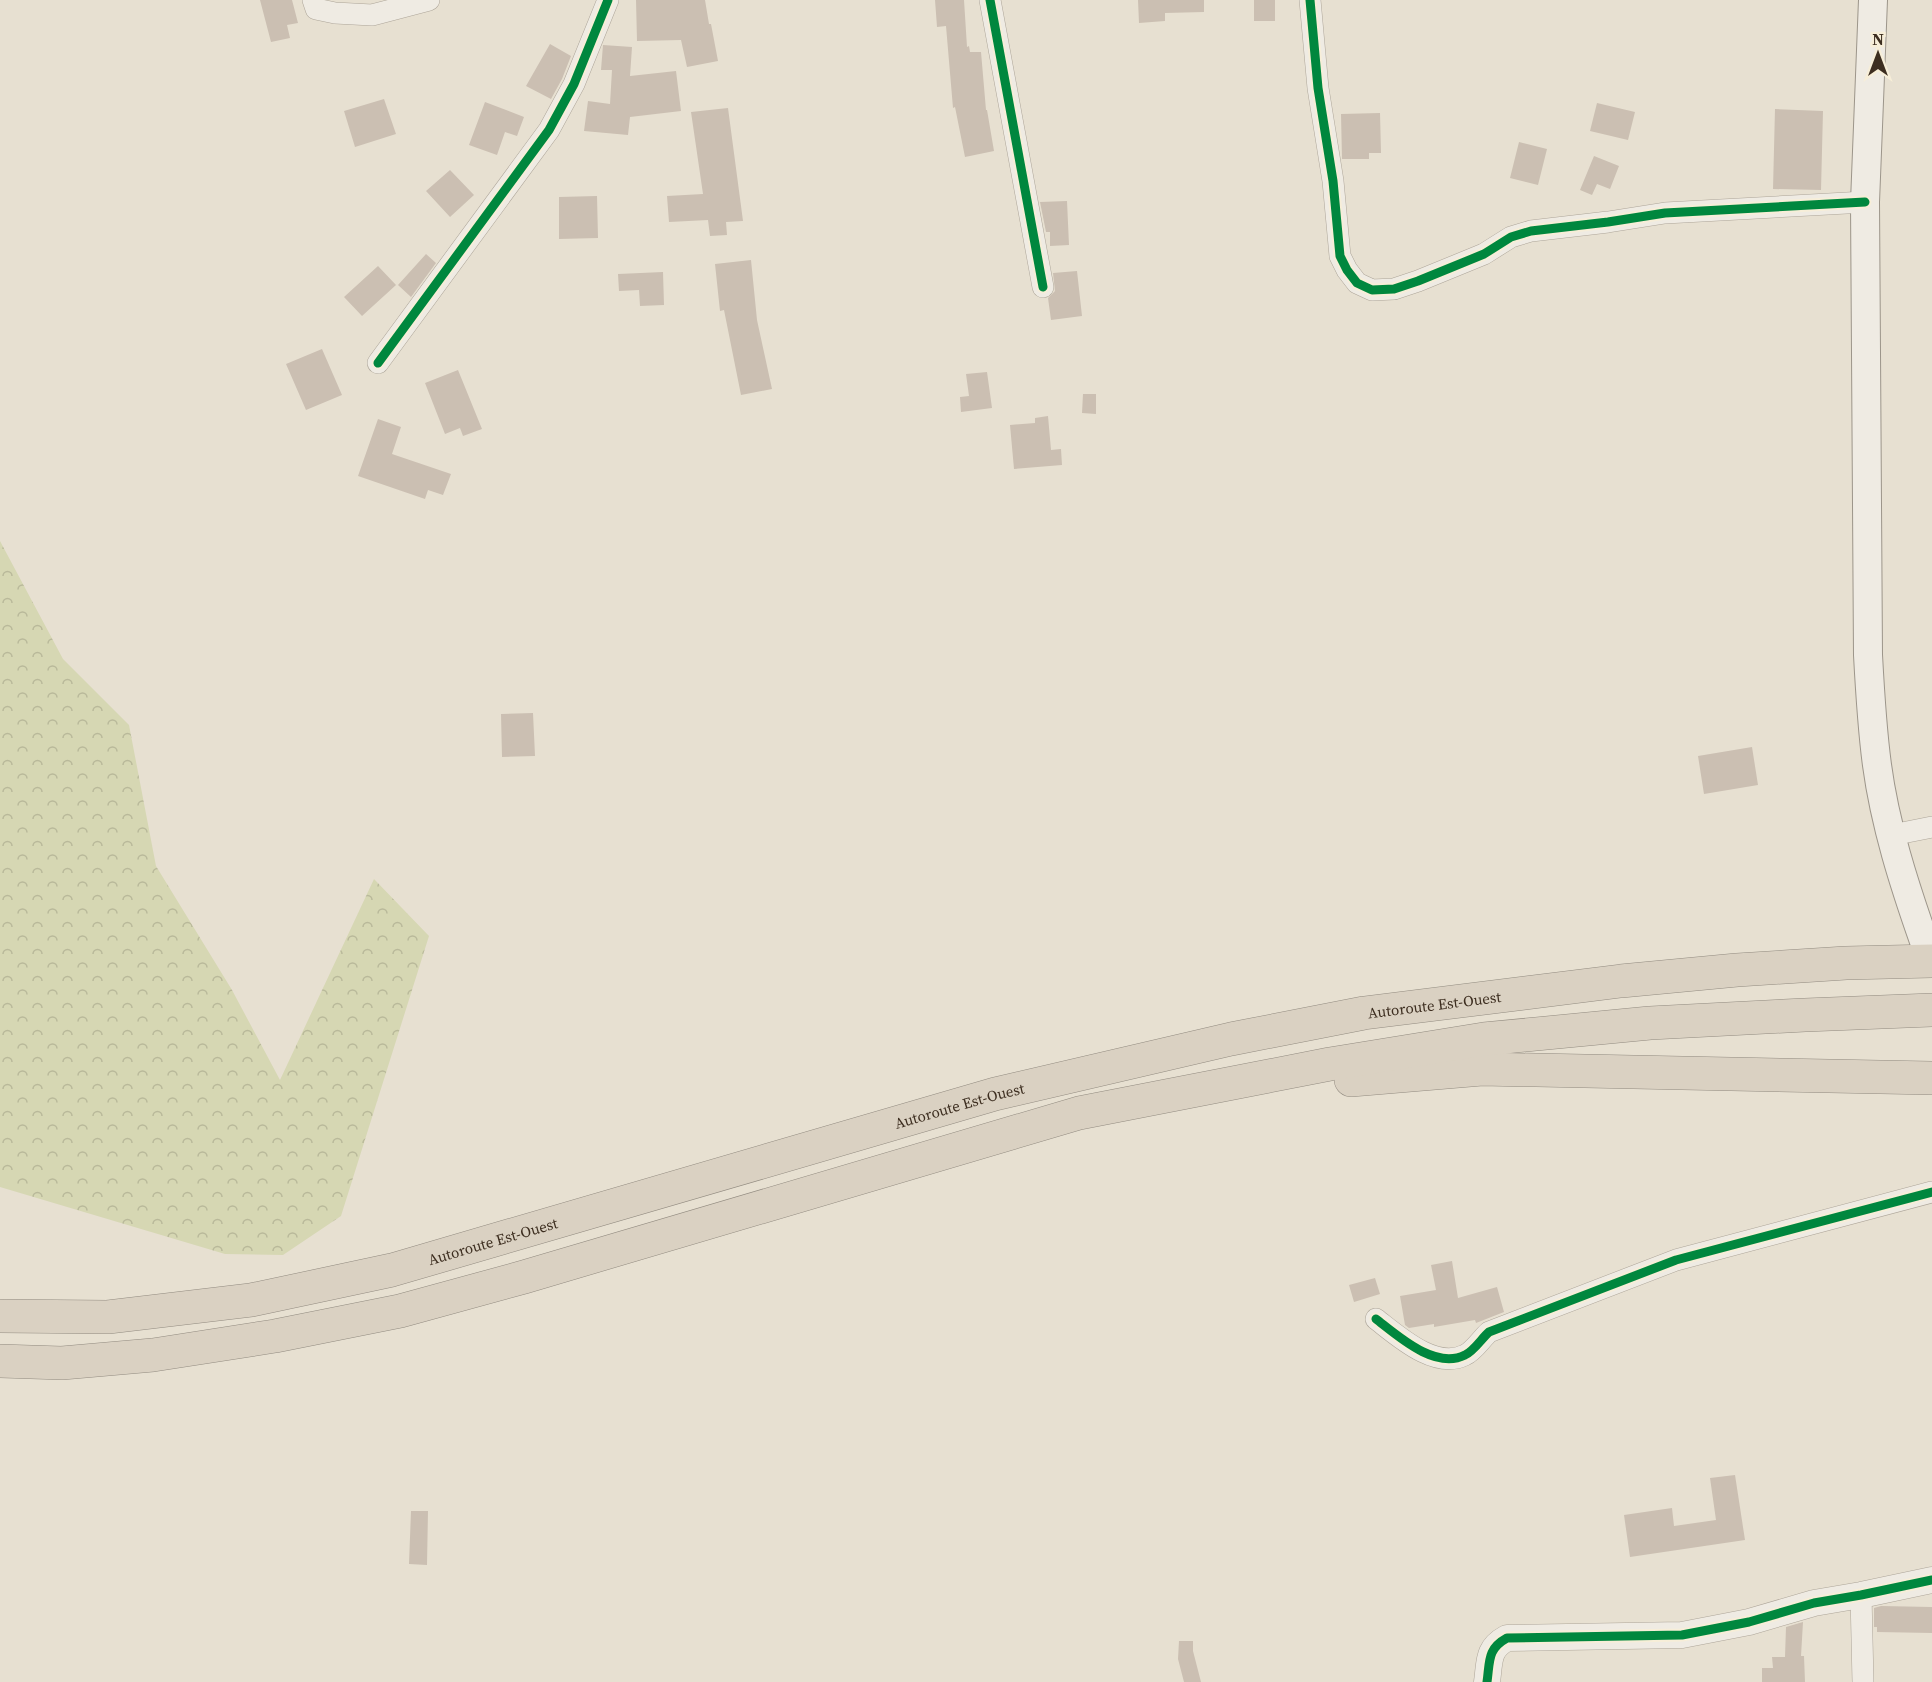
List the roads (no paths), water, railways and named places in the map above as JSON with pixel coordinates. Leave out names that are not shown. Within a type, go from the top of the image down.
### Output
[{"type":"highway","name":"Autoroute Est-Ouest","points":[[0,1316],[108,1317],[251,1300],[392,1270],[995,1094],[1231,1039],[1364,1012],[1690,975],[1835,964],[1928,951]]},
{"type":"highway","points":[[0,1361],[62,1363],[153,1355],[275,1336],[400,1311],[524,1277],[1079,1113],[1330,1064],[1484,1039],[1650,1023],[1932,1010]]},
{"type":"highway","points":[[1164,1097],[1482,1069],[1932,1078]]},
{"type":"main road","points":[[1874,0],[1865,202],[1868,655],[1877,766],[1902,876],[1928,951]]},
{"type":"street","points":[[313,0],[316,9],[335,13],[372,15],[429,0]]},
{"type":"street","points":[[378,363],[549,130],[574,84],[608,0]]},
{"type":"street","points":[[990,0],[1043,286]]},
{"type":"street","points":[[1310,0],[1318,88],[1333,181],[1340,256],[1357,283],[1372,290],[1394,289],[1418,281],[1484,254],[1511,237],[1531,231],[1665,213],[1865,202]]},
{"type":"street","points":[[1892,835],[1932,827]]},
{"type":"street","points":[[1376,1319],[1416,1350],[1447,1359],[1466,1355],[1489,1332],[1676,1260],[1932,1192]]},
{"type":"street","points":[[1487,1682],[1491,1654],[1495,1645],[1507,1638],[1682,1635],[1749,1622],[1814,1603],[1932,1580]]},
{"type":"street","points":[[1861,1595],[1863,1682]]}]
